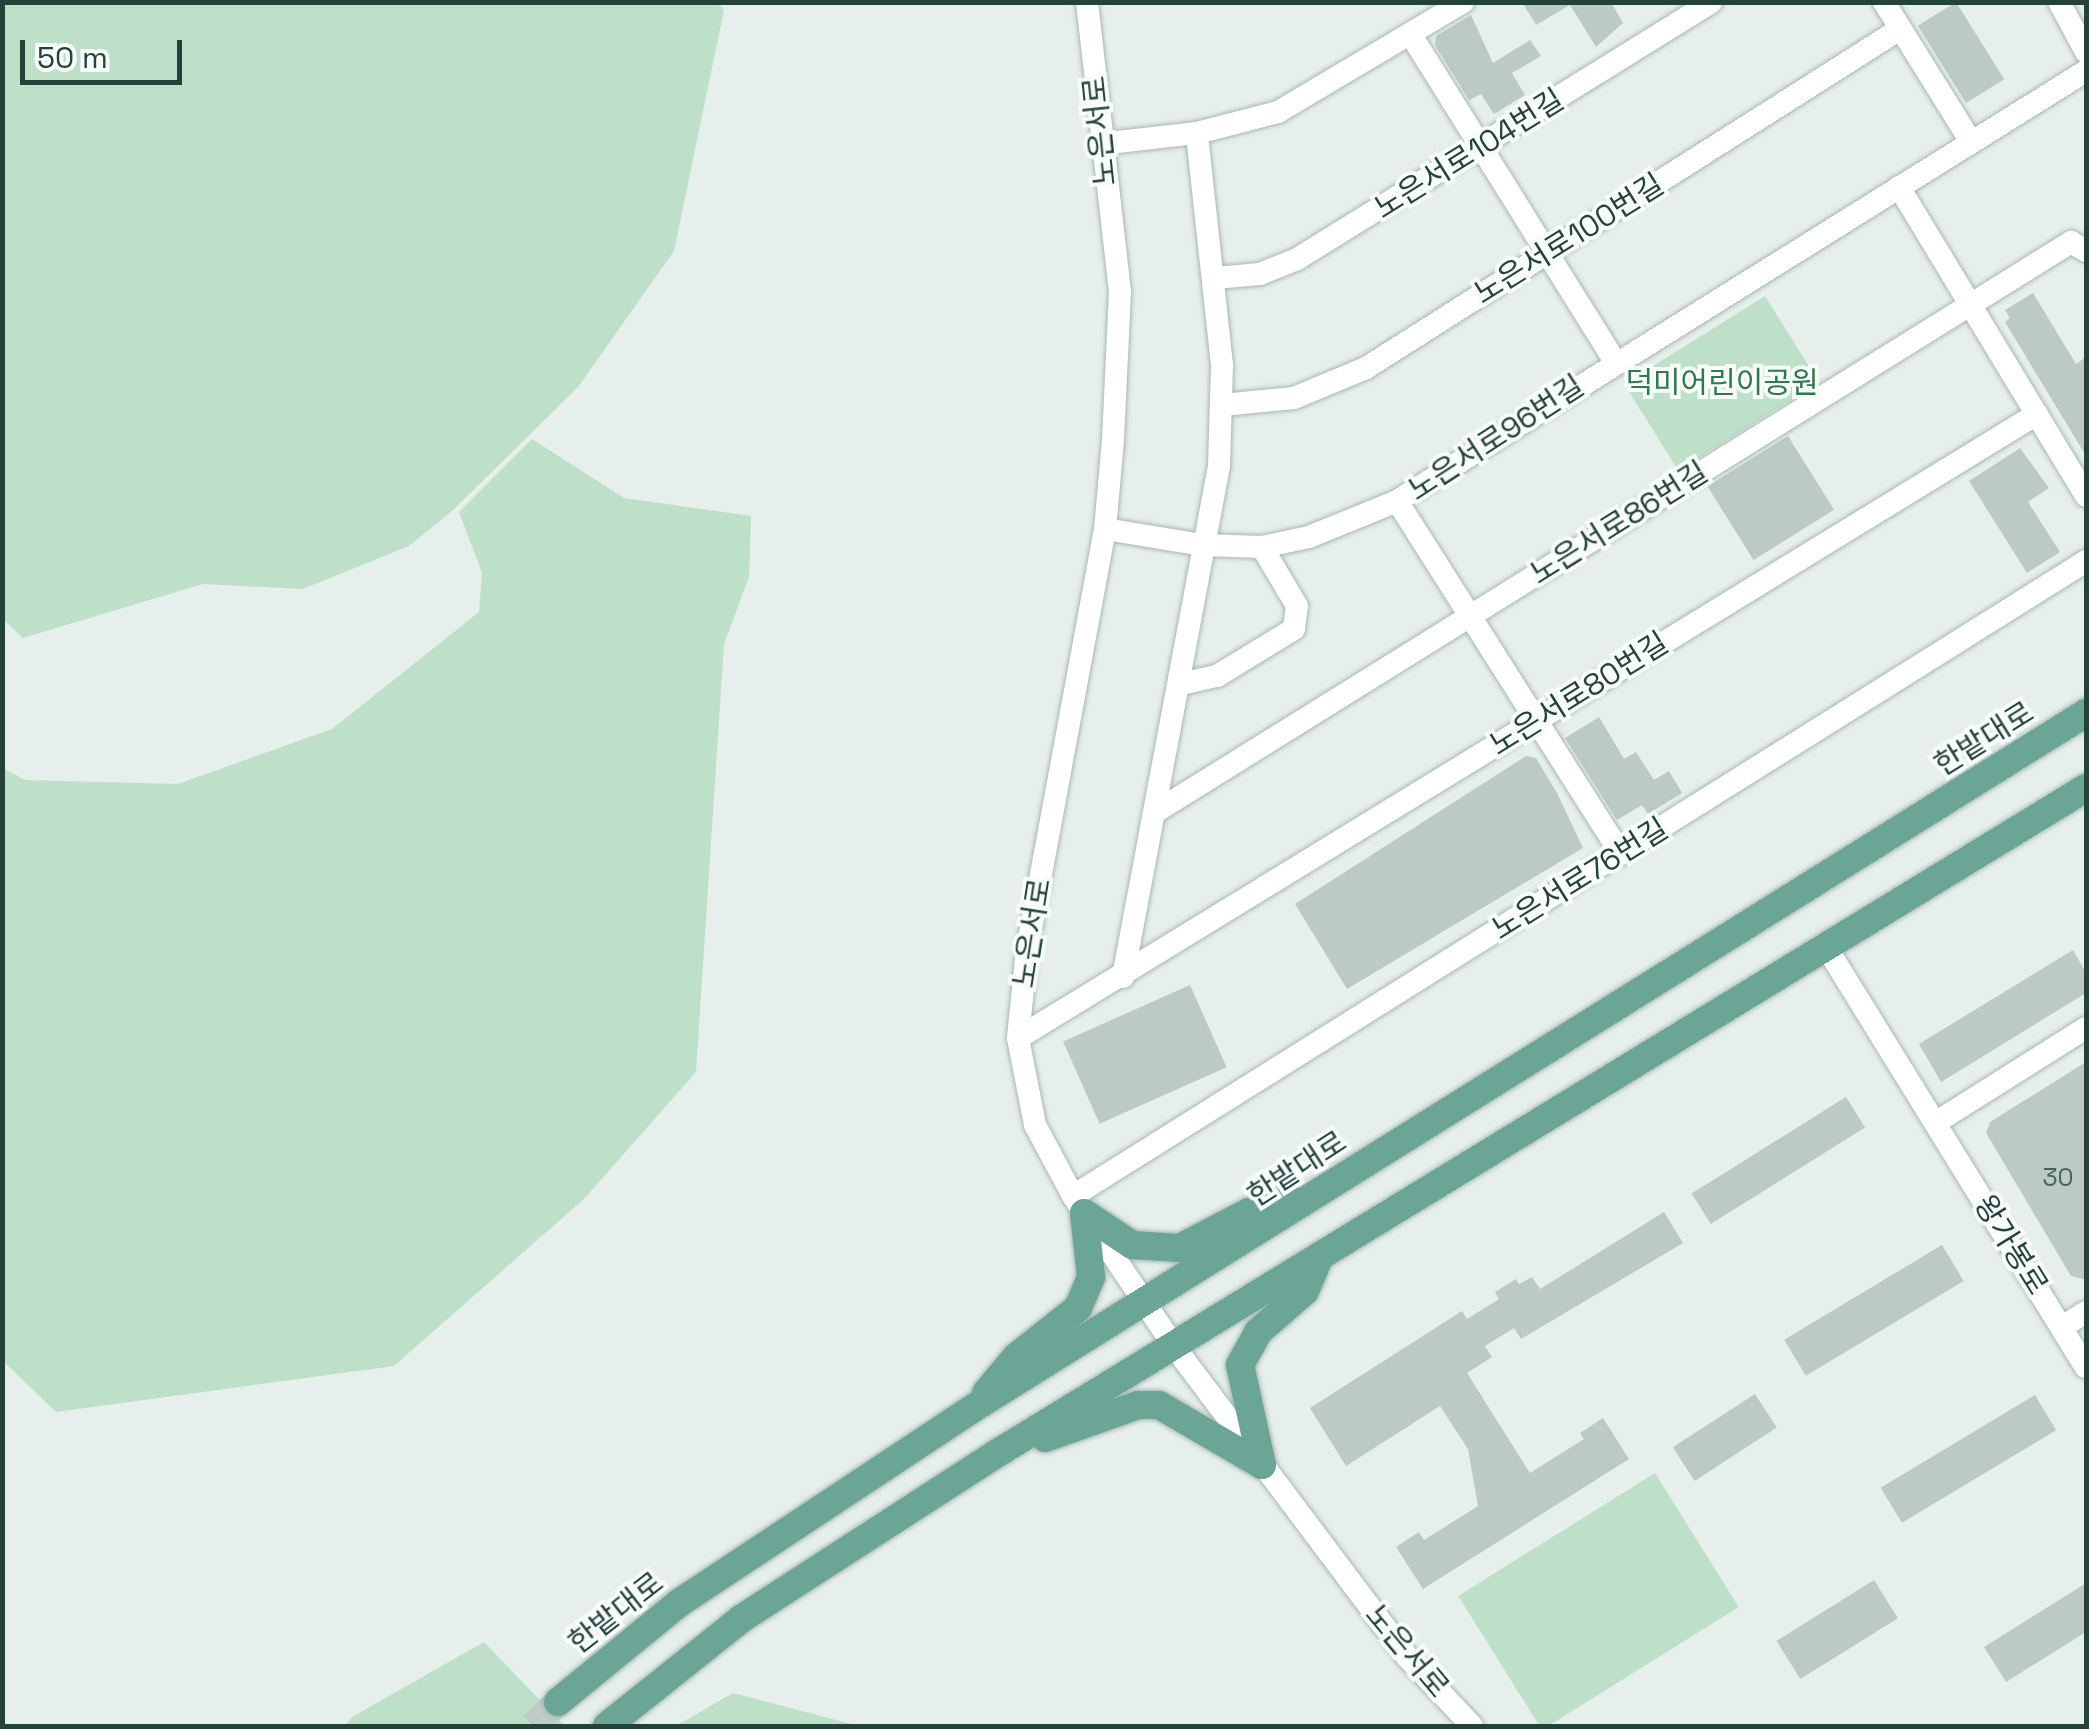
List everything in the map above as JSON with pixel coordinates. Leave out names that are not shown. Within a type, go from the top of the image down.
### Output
[{"type":"main road","name":"한밭대로","points":[[558,1702],[680,1603],[972,1410],[2086,713]]},
{"type":"main road","points":[[607,1726],[740,1620],[996,1454],[1828,950],[2086,788]]},
{"type":"main road","points":[[1078,1204],[1132,1245],[1180,1248],[1248,1212],[1317,1194]]},
{"type":"main road","points":[[972,1410],[1016,1357],[1078,1308],[1091,1277],[1078,1204]]},
{"type":"main road","points":[[1262,1465],[1240,1365],[1258,1332],[1305,1290],[1320,1256]]},
{"type":"main road","points":[[996,1454],[1138,1404],[1159,1405],[1262,1465]]},
{"type":"street","points":[[1100,144],[1197,132],[1278,112],[1463,2]]},
{"type":"street","name":"노은서로104번길","points":[[1215,278],[1260,274],[1298,260],[1711,2]]},
{"type":"street","points":[[1884,2],[1972,142]]},
{"type":"street","points":[[2059,2],[2086,52]]},
{"type":"street","name":"노은서로","points":[[1091,3],[1100,144],[1120,292],[1104,529],[1027,949],[1018,1038],[1036,1125],[1078,1204],[1172,1345],[1408,1658],[1472,1726]]},
{"type":"street","name":"노은서로100번길","points":[[1222,406],[1266,404],[1340,381],[1900,28]]},
{"type":"street","points":[[1411,35],[1615,362]]},
{"type":"street","name":"노은서로96번길","points":[[1104,529],[1203,546],[1262,547],[1309,537],[1397,501],[2086,70]]},
{"type":"street","points":[[1123,978],[1219,466],[1222,406],[1215,278],[1197,132]]},
{"type":"street","points":[[1899,187],[2086,496]]},
{"type":"street","name":"노은서로86번길","points":[[1157,811],[2071,242],[2084,247]]},
{"type":"street","name":"노은서로80번길","points":[[1018,1038],[1123,978],[1535,720],[2037,414]]},
{"type":"street","points":[[1397,501],[1472,614],[1620,854]]},
{"type":"street","points":[[1181,684],[1218,676],[1294,629],[1298,606],[1262,547]]},
{"type":"street","name":"노은서로76번길","points":[[1078,1204],[1620,854],[2086,562]]},
{"type":"street","name":"왕가봉로","points":[[1828,950],[2086,1367]]},
{"type":"street","points":[[1936,1123],[2086,1028]]},
{"type":"street","points":[[2062,1327],[2086,1312]]},
{"type":"green space","points":[[717,2],[724,10],[674,251],[578,387],[453,510],[409,546],[303,589],[203,584],[23,638],[3,619],[3,3]]},
{"type":"green space","name":"덕미어린이공원","points":[[1765,296],[1819,383],[1678,470],[1624,384]]},
{"type":"green space","points":[[532,439],[624,498],[751,516],[749,577],[724,644],[696,1072],[584,1199],[394,1366],[56,1412],[3,1361],[3,768],[25,780],[178,784],[332,729],[479,612],[482,573],[459,512]]},
{"type":"green space","points":[[1655,1473],[1739,1607],[1548,1726],[1540,1726],[1458,1596]]},
{"type":"green space","points":[[484,1642],[565,1726],[345,1726],[352,1717]]},
{"type":"green space","points":[[733,1693],[859,1726],[676,1726]]},
{"type":"building","points":[[1522,2],[1611,2],[1623,23],[1596,47],[1570,5],[1536,25]]},
{"type":"building","points":[[1956,2],[2004,79],[1966,103],[1918,26]]},
{"type":"building","points":[[1471,15],[1493,63],[1530,40],[1541,56],[1512,73],[1525,95],[1494,114],[1481,94],[1469,100],[1435,45],[1436,36]]},
{"type":"building","points":[[2033,293],[2076,364],[2086,357],[2086,456],[2005,322],[2010,318],[2005,310]]},
{"type":"building","points":[[1788,436],[1834,510],[1754,560],[1707,486]]},
{"type":"building","points":[[2020,448],[2049,488],[2028,502],[2060,552],[2027,573],[1969,481]]},
{"type":"building","points":[[1599,717],[1624,759],[1636,752],[1654,780],[1669,771],[1682,793],[1648,814],[1642,805],[1617,820],[1565,738]]},
{"type":"building","points":[[1526,756],[1536,758],[1583,848],[1347,989],[1295,904]]},
{"type":"building","points":[[2073,950],[2086,973],[2086,993],[1941,1082],[1919,1044]]},
{"type":"building","points":[[1190,985],[1227,1067],[1100,1124],[1063,1042]]},
{"type":"building","points":[[2086,1062],[2086,1280],[2071,1276],[1986,1133],[1990,1122]]},
{"type":"building","points":[[1846,1097],[1865,1128],[1711,1224],[1692,1193]]},
{"type":"building","points":[[1664,1212],[1683,1243],[1521,1339],[1514,1328],[1485,1346],[1492,1357],[1467,1373],[1530,1473],[1584,1439],[1580,1433],[1603,1418],[1629,1459],[1423,1589],[1396,1547],[1419,1532],[1424,1540],[1478,1506],[1468,1449],[1440,1406],[1346,1466],[1310,1408],[1462,1311],[1467,1319],[1499,1299],[1495,1292],[1516,1279],[1519,1284],[1532,1277],[1540,1289]]},
{"type":"building","points":[[1942,1245],[1964,1281],[1806,1376],[1784,1340]]},
{"type":"building","points":[[1755,1394],[1777,1428],[1695,1481],[1673,1447]]},
{"type":"building","points":[[2035,1395],[2056,1430],[1902,1523],[1881,1488]]},
{"type":"building","points":[[1874,1580],[1898,1618],[1800,1679],[1776,1641]]},
{"type":"building","points":[[2086,1583],[2086,1632],[2006,1682],[1984,1647]]},
{"type":"tunnel","points":[[533,1726],[558,1702]]}]
